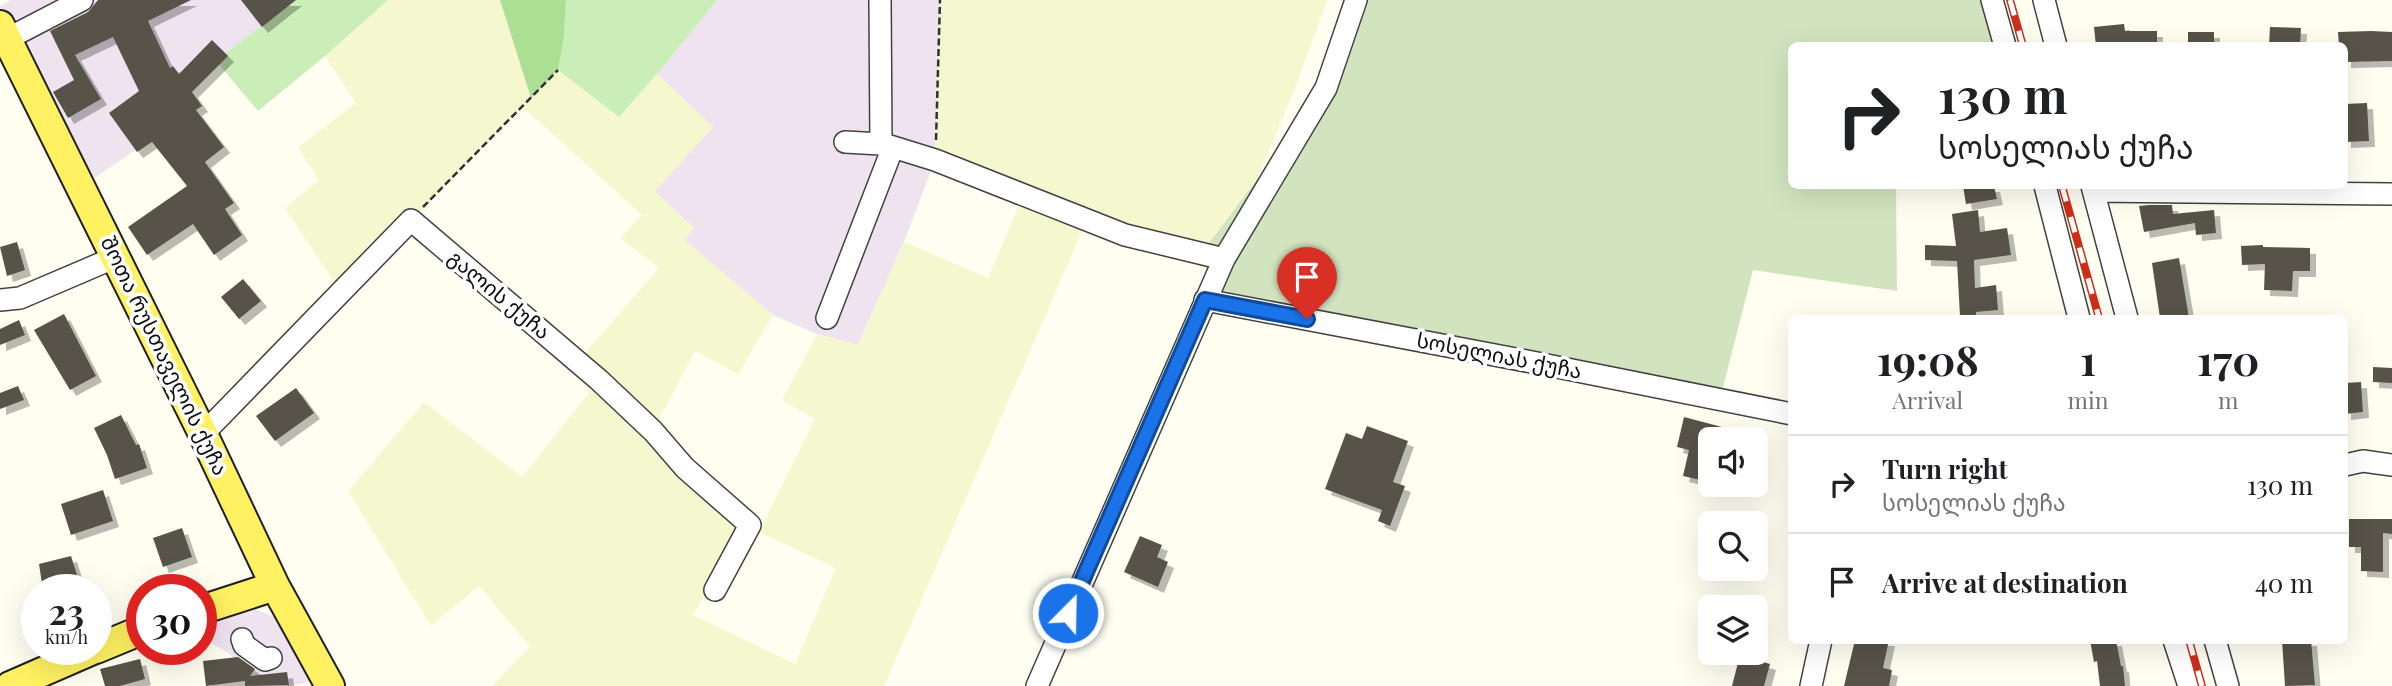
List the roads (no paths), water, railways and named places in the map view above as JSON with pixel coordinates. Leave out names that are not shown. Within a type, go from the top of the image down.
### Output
[{"type":"main road","name":"შოთა რუსთაველის ქუჩა","points":[[4,32],[203,434],[275,586],[330,686]]},
{"type":"main road","points":[[217,605],[275,586]]},
{"type":"main road","points":[[10,686],[59,665]]},
{"type":"street","points":[[4,32],[82,0]]},
{"type":"street","points":[[827,318],[887,146],[880,0]]},
{"type":"street","points":[[1037,686],[1224,259],[1326,88],[1356,0]]},
{"type":"street","points":[[1992,0],[2004,42]]},
{"type":"street","points":[[2044,0],[2055,42]]},
{"type":"street","points":[[845,142],[887,146],[935,160],[1125,235],[1224,259]]},
{"type":"street","points":[[2046,189],[2078,315]]},
{"type":"street","points":[[2093,189],[2126,315]]},
{"type":"street","points":[[2143,189],[2392,194]]},
{"type":"street","name":"გალის ქუჩა","points":[[203,434],[411,220],[599,380],[653,431],[685,468],[750,525],[715,590]]},
{"type":"street","points":[[0,300],[20,298],[116,257]]},
{"type":"street","name":"სოსელიას ქუჩა","points":[[1205,300],[1788,413]]},
{"type":"street","points":[[2348,465],[2362,461],[2392,464]]},
{"type":"street","points":[[1811,686],[1820,644]]},
{"type":"street","points":[[2175,644],[2189,686]]},
{"type":"street","points":[[2216,644],[2228,686]]},
{"type":"railway","points":[[2010,0],[2022,42]]},
{"type":"railway","points":[[2063,189],[2098,315]]},
{"type":"railway","points":[[2190,644],[2202,686]]}]
